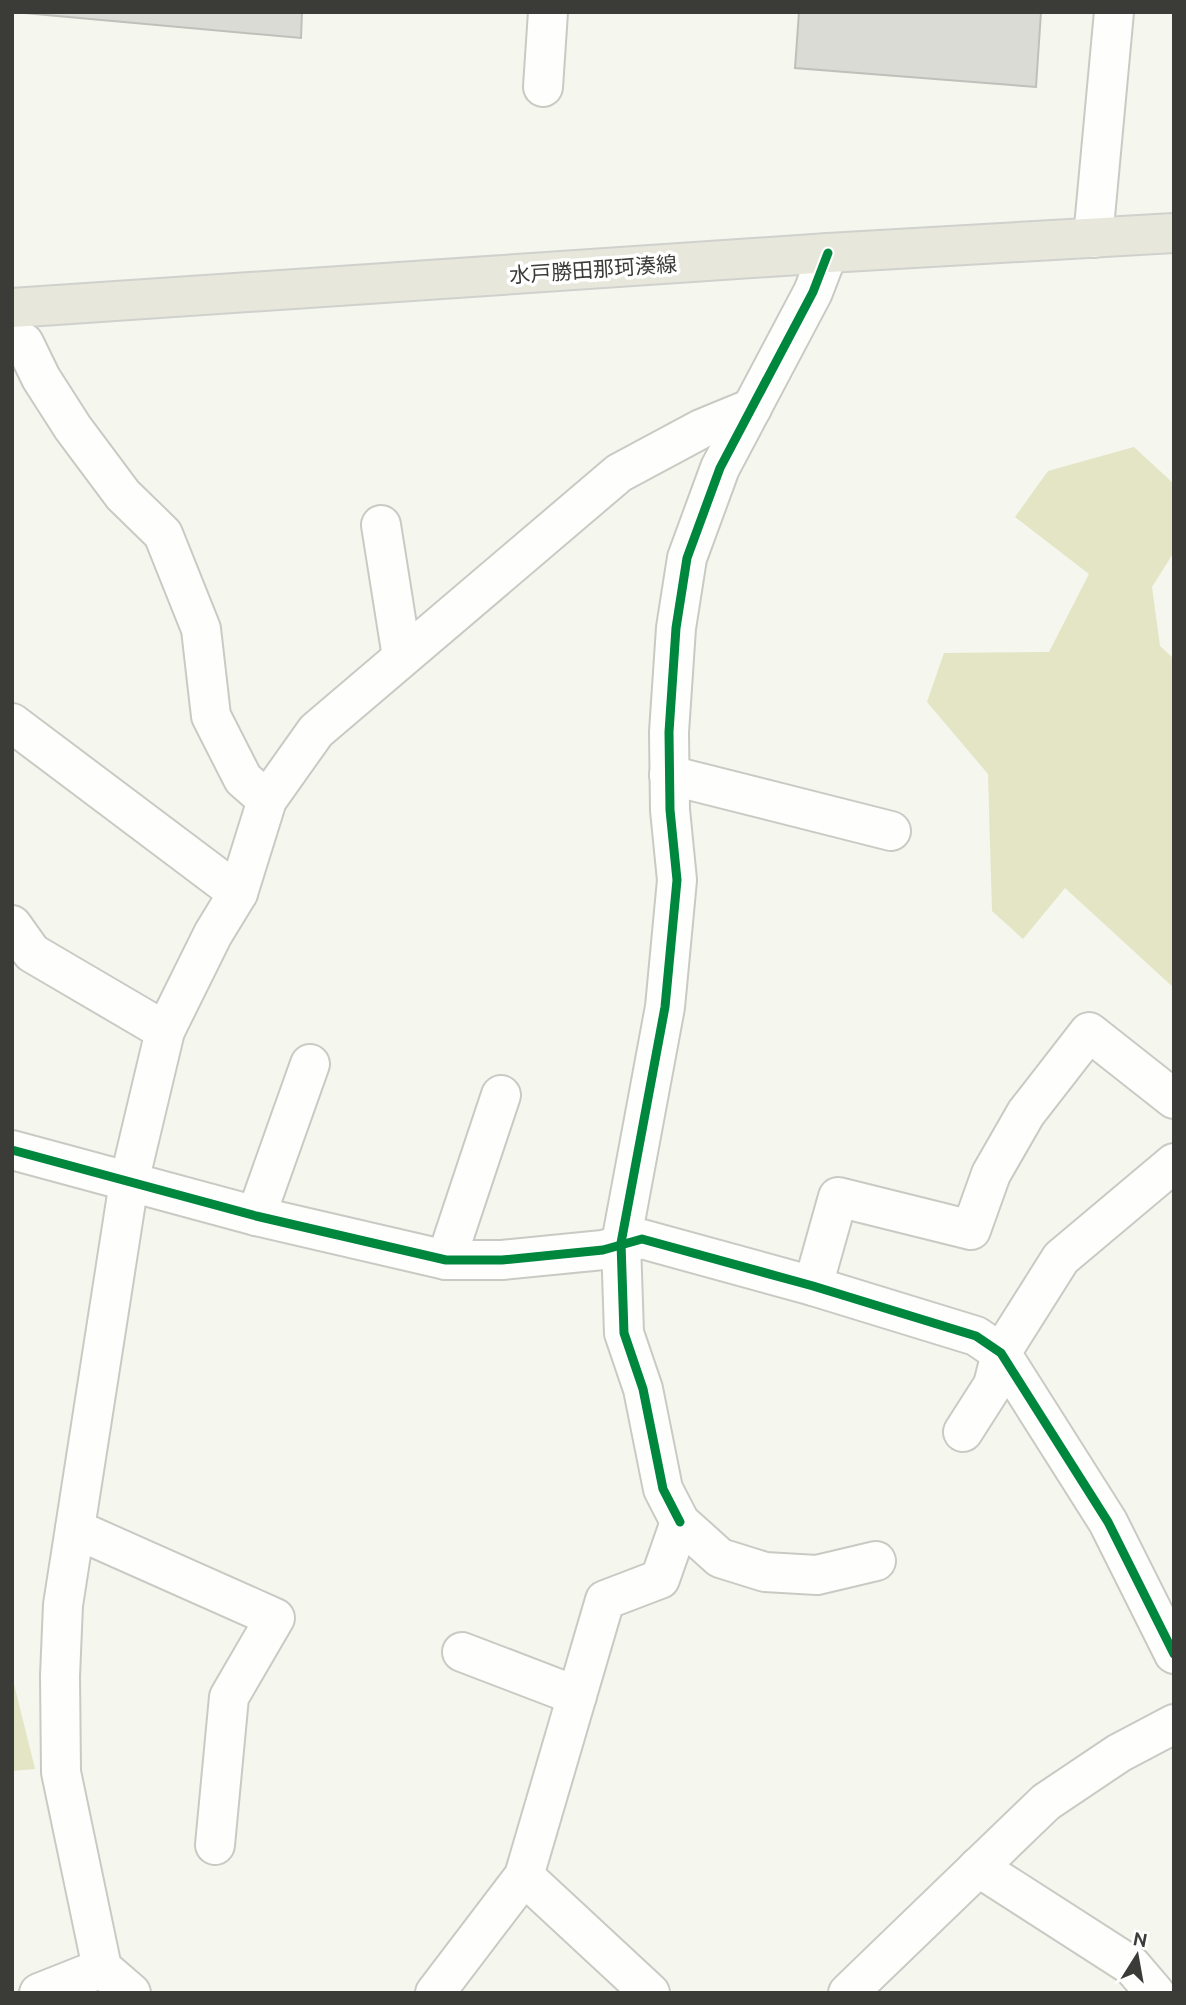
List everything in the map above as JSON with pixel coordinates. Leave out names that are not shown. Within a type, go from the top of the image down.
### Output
[{"type":"main road","name":"水戸勝田那珂湊線","points":[[22,326],[828,253],[1174,233]]},
{"type":"street","points":[[543,87],[548,12]]},
{"type":"street","points":[[1093,238],[1114,12]]},
{"type":"street","points":[[828,253],[813,292],[720,468],[687,558],[676,628],[669,775],[677,880],[665,1007],[621,1243],[624,1333],[643,1389],[663,1489],[680,1522],[720,1558],[765,1572],[817,1575],[876,1561]]},
{"type":"street","points":[[22,326],[41,378],[73,428],[123,495],[163,534],[201,629],[211,716],[243,779],[267,800]]},
{"type":"street","points":[[131,1993],[102,1968],[61,1772],[60,1676],[63,1605],[103,1366],[129,1182],[164,1031],[213,934],[238,893],[267,800],[316,731],[620,473],[701,429],[752,408]]},
{"type":"street","points":[[381,525],[402,657]]},
{"type":"street","points":[[12,723],[238,893]]},
{"type":"street","points":[[669,775],[891,831]]},
{"type":"street","points":[[12,925],[32,953],[164,1031]]},
{"type":"street","points":[[813,1286],[838,1197],[971,1230],[991,1174],[1026,1113],[1089,1032],[1174,1099]]},
{"type":"street","points":[[256,1216],[310,1064]]},
{"type":"street","points":[[446,1260],[501,1095]]},
{"type":"street","points":[[12,1150],[256,1216],[446,1260],[502,1260],[603,1250],[642,1239],[813,1286],[976,1336],[1001,1353],[1108,1522],[1174,1654]]},
{"type":"street","points":[[963,1432],[993,1385],[1001,1353],[1061,1258],[1174,1163]]},
{"type":"street","points":[[435,1993],[524,1876],[605,1600],[660,1579],[680,1522]]},
{"type":"street","points":[[75,1529],[275,1618],[229,1698],[215,1845]]},
{"type":"street","points":[[462,1652],[577,1696]]},
{"type":"street","points":[[848,1993],[1046,1802],[1119,1753],[1174,1724]]},
{"type":"street","points":[[978,1867],[1132,1966],[1155,1993]]},
{"type":"street","points":[[524,1876],[650,1993]]},
{"type":"street","points":[[39,1993],[102,1968]]},
{"type":"green space","points":[[1134,447],[1174,484],[1174,552],[1152,587],[1160,646],[1174,659],[1174,988],[1065,888],[1023,939],[992,911],[988,774],[927,702],[944,653],[1049,652],[1089,574],[1015,517],[1048,471]]},
{"type":"green space","points":[[12,1676],[35,1769],[12,1771]]},
{"type":"building","points":[[13,12],[302,12],[301,38]]},
{"type":"building","points":[[799,12],[1041,12],[1036,87],[795,68]]},
{"type":"cycle path","points":[[680,1522],[663,1489],[643,1389],[624,1333],[621,1243],[665,1007],[677,880],[670,810],[669,732],[676,628],[687,558],[720,468],[813,292],[828,253]]},
{"type":"cycle path","points":[[12,1150],[256,1216],[446,1260],[502,1260],[603,1250],[642,1239],[813,1286],[976,1336],[1001,1353],[1108,1522],[1174,1654]]}]
